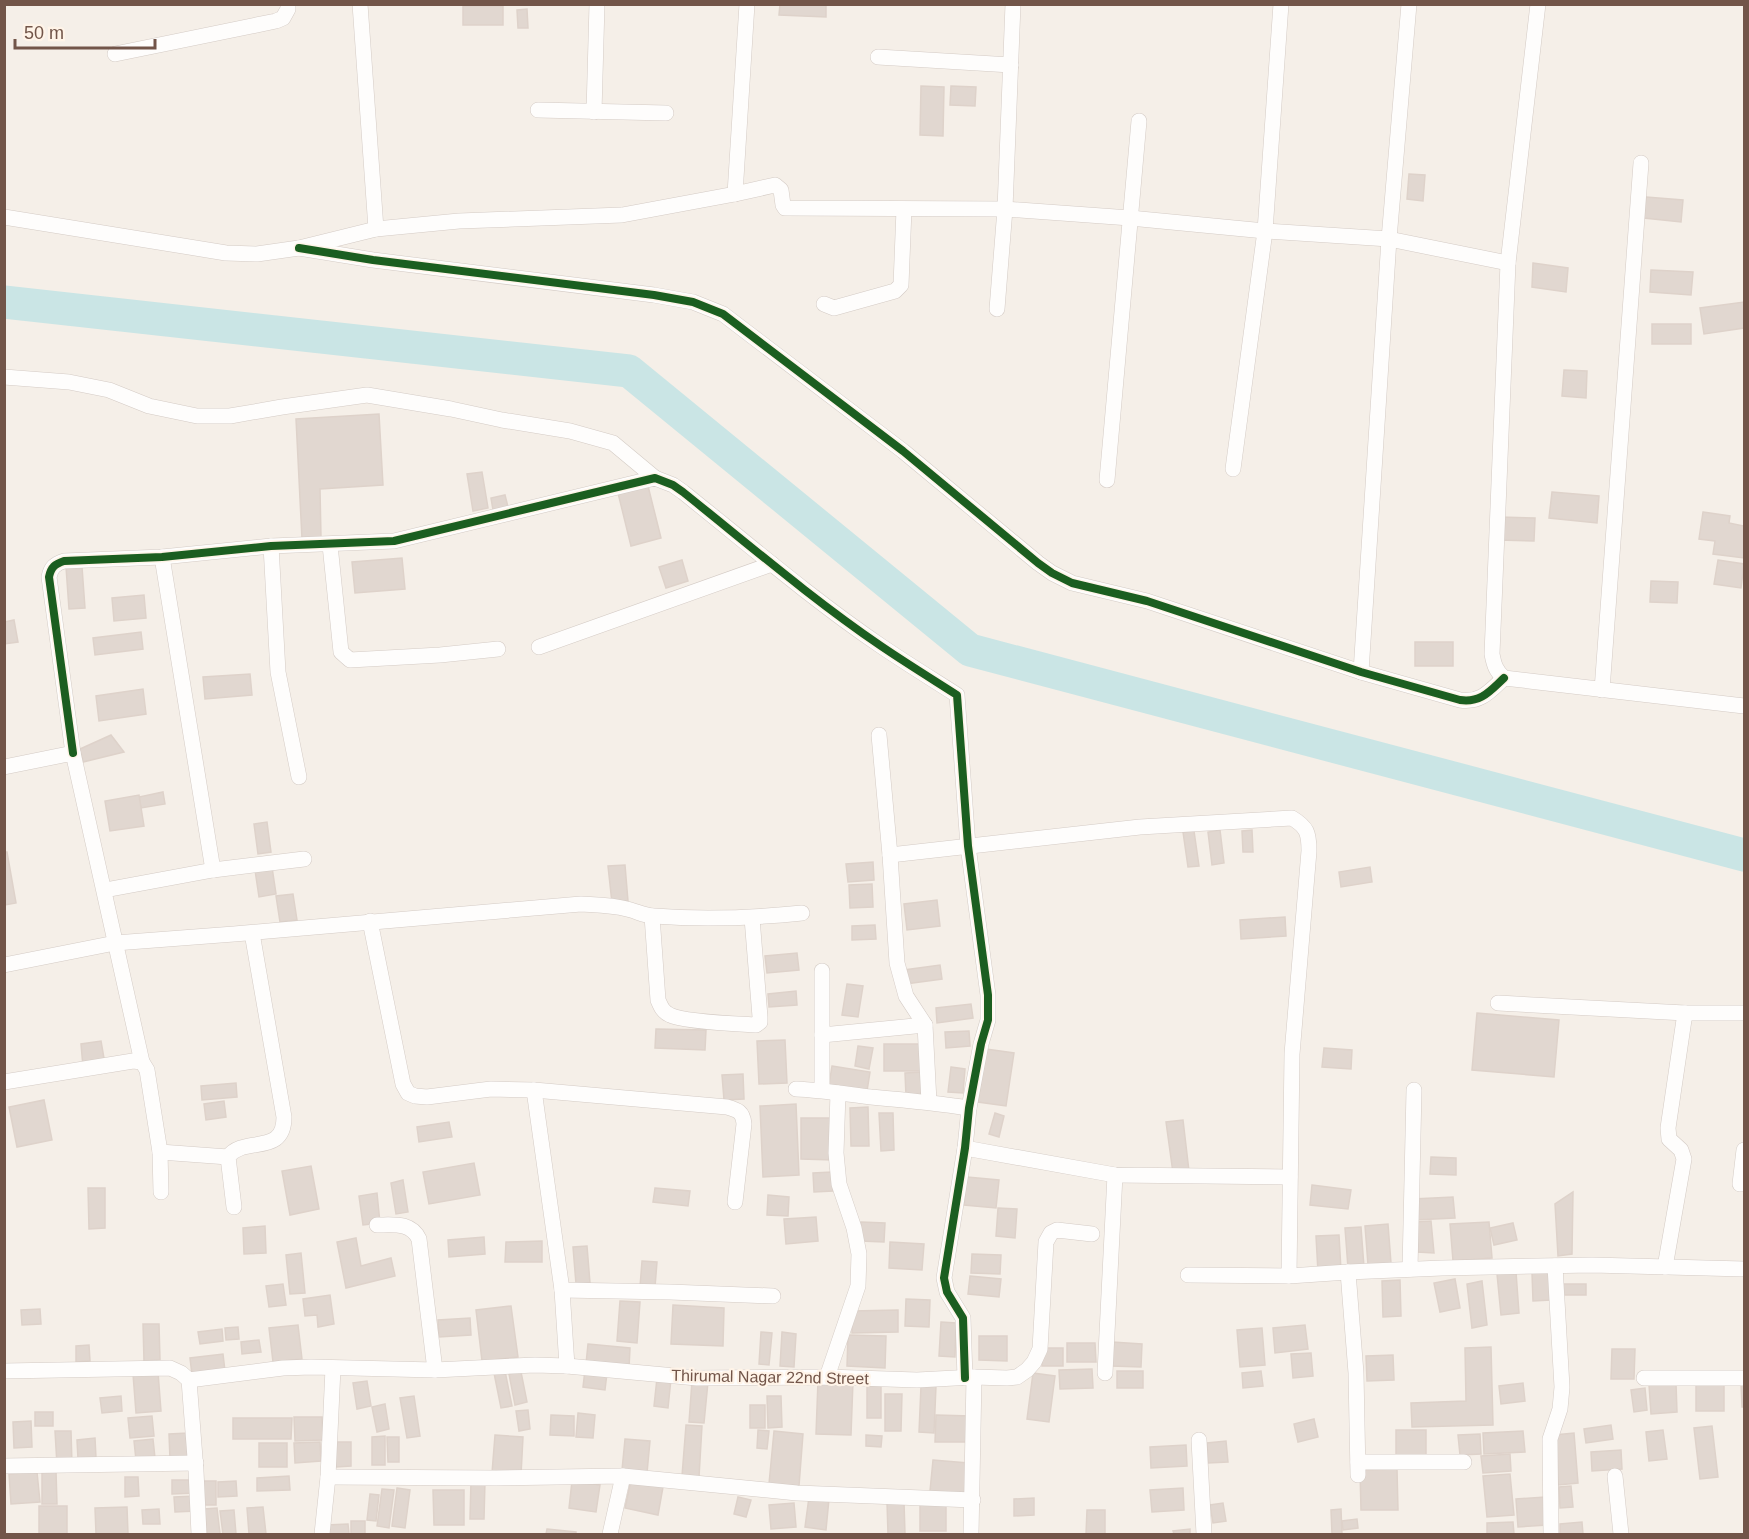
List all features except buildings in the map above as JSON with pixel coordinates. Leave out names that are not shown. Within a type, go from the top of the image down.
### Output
[{"type":"street","points":[[115,54],[276,21],[284,18],[288,4]]},
{"type":"street","points":[[360,4],[376,229]]},
{"type":"street","points":[[594,112],[597,4]]},
{"type":"street","points":[[735,194],[747,4]]},
{"type":"street","points":[[997,309],[1005,209],[1013,4]]},
{"type":"street","points":[[1233,469],[1265,231],[1281,4]]},
{"type":"street","points":[[1361,672],[1389,239],[1409,4]]},
{"type":"street","points":[[1538,4],[1508,263],[1492,654],[1494,665],[1504,678],[1744,706]]},
{"type":"street","points":[[878,57],[1011,65]]},
{"type":"street","points":[[538,110],[666,113]]},
{"type":"street","points":[[1107,480],[1139,121]]},
{"type":"street","points":[[1602,690],[1641,163]]},
{"type":"street","points":[[4,217],[226,253],[257,254],[299,248],[376,229],[459,221],[622,215],[775,185],[781,190],[785,208],[1005,209],[1130,218],[1265,231],[1389,239],[1508,263]]},
{"type":"street","points":[[824,304],[834,308],[895,291],[901,285],[904,208]]},
{"type":"street","points":[[299,248],[373,260],[654,295],[693,302],[723,314],[764,343],[903,451],[1052,573],[1072,582],[1147,601],[1361,672],[1469,701],[1483,696],[1504,678]]},
{"type":"street","points":[[4,377],[69,382],[109,390],[149,406],[197,416],[230,416],[367,395],[570,430],[613,443],[655,478],[683,492],[772,564],[880,645],[957,695],[968,846],[988,995],[988,1020],[969,1108],[944,1278],[947,1292],[963,1318],[969,1378],[973,1500],[971,1534]]},
{"type":"street","points":[[161,1192],[160,1152],[147,1070],[142,1062],[73,753],[50,585],[50,569],[64,561],[162,557],[271,546],[394,541],[655,478]]},
{"type":"street","points":[[330,545],[340,652],[350,660],[498,649]]},
{"type":"street","points":[[271,546],[278,672],[299,777]]},
{"type":"street","points":[[162,557],[213,870]]},
{"type":"street","points":[[539,647],[772,564]]},
{"type":"street","points":[[879,735],[897,963],[906,996],[924,1025],[928,1102]]},
{"type":"street","points":[[4,767],[73,753]]},
{"type":"street","points":[[890,855],[1140,827],[1292,818],[1303,825],[1309,836],[1309,851],[1292,1054],[1289,1276]]},
{"type":"street","points":[[105,890],[213,870],[304,859]]},
{"type":"street","points":[[4,965],[115,943],[581,904],[606,905],[652,916],[752,918],[802,913]]},
{"type":"street","points":[[652,916],[658,1000],[662,1010],[671,1016],[683,1019],[756,1025],[760,1022],[760,1017],[752,918]]},
{"type":"street","points":[[370,921],[403,1084],[408,1093],[426,1097],[491,1089],[534,1090],[727,1107],[737,1110],[741,1112],[744,1124],[735,1202]]},
{"type":"street","points":[[234,1207],[228,1157],[238,1149],[268,1143],[279,1137],[284,1127],[252,933]]},
{"type":"street","points":[[822,971],[822,1090]]},
{"type":"street","points":[[1498,1004],[1685,1013],[1744,1013]]},
{"type":"street","points":[[1665,1267],[1684,1159],[1681,1150],[1669,1138],[1668,1128],[1685,1013]]},
{"type":"street","points":[[822,1035],[924,1025]]},
{"type":"street","points":[[4,1082],[133,1061],[142,1062]]},
{"type":"street","points":[[796,1089],[822,1090],[969,1108]]},
{"type":"street","points":[[534,1090],[562,1290],[567,1366]]},
{"type":"street","points":[[1410,1269],[1414,1090]]},
{"type":"street","points":[[827,1377],[858,1286],[859,1254],[854,1228],[839,1184],[836,1153],[838,1093]]},
{"type":"street","points":[[964,1148],[1115,1175],[1290,1177]]},
{"type":"street","points":[[1740,1184],[1744,1150]]},
{"type":"street","points":[[160,1152],[228,1157]]},
{"type":"street","points":[[1105,1373],[1115,1175]]},
{"type":"street","points":[[377,1225],[410,1227],[419,1239],[435,1370]]},
{"type":"street","name":"Thirumal Nagar 22nd Street","points":[[189,1380],[283,1368],[435,1370],[535,1365],[697,1378],[827,1377],[917,1380],[1017,1377],[1034,1362],[1040,1349],[1046,1242],[1051,1233],[1057,1230],[1092,1234]]},
{"type":"street","points":[[1551,1534],[1550,1439],[1560,1409],[1562,1387],[1555,1266]]},
{"type":"street","points":[[1188,1275],[1289,1276],[1410,1269],[1555,1266],[1744,1269]]},
{"type":"street","points":[[1348,1272],[1356,1373],[1358,1469],[1464,1462]]},
{"type":"street","points":[[562,1290],[773,1296]]},
{"type":"street","points":[[4,1371],[170,1368],[181,1373],[189,1380],[199,1534]]},
{"type":"street","points":[[322,1534],[328,1477],[333,1368]]},
{"type":"street","points":[[1644,1378],[1744,1378]]},
{"type":"street","points":[[1199,1440],[1204,1534]]},
{"type":"street","points":[[4,1466],[196,1462]]},
{"type":"street","points":[[328,1477],[496,1479],[623,1476],[797,1493],[973,1500]]},
{"type":"street","points":[[609,1534],[623,1476]]},
{"type":"street","points":[[1615,1476],[1621,1534]]},
{"type":"waterway","points":[[4,302],[629,371],[970,650],[1744,855]]},
{"type":"cycle path","points":[[299,248],[373,260],[654,295],[693,302],[723,314],[903,451],[1038,563],[1072,583],[1147,601],[1361,672],[1460,700],[1479,698],[1504,678]]},
{"type":"cycle path","points":[[73,753],[49,577],[52,568],[61,562],[162,557],[271,546],[394,541],[655,478],[683,492],[830,609],[881,646],[957,695],[968,846],[988,995],[988,1020],[969,1108],[965,1148],[944,1278],[947,1292],[963,1318],[965,1378]]}]
